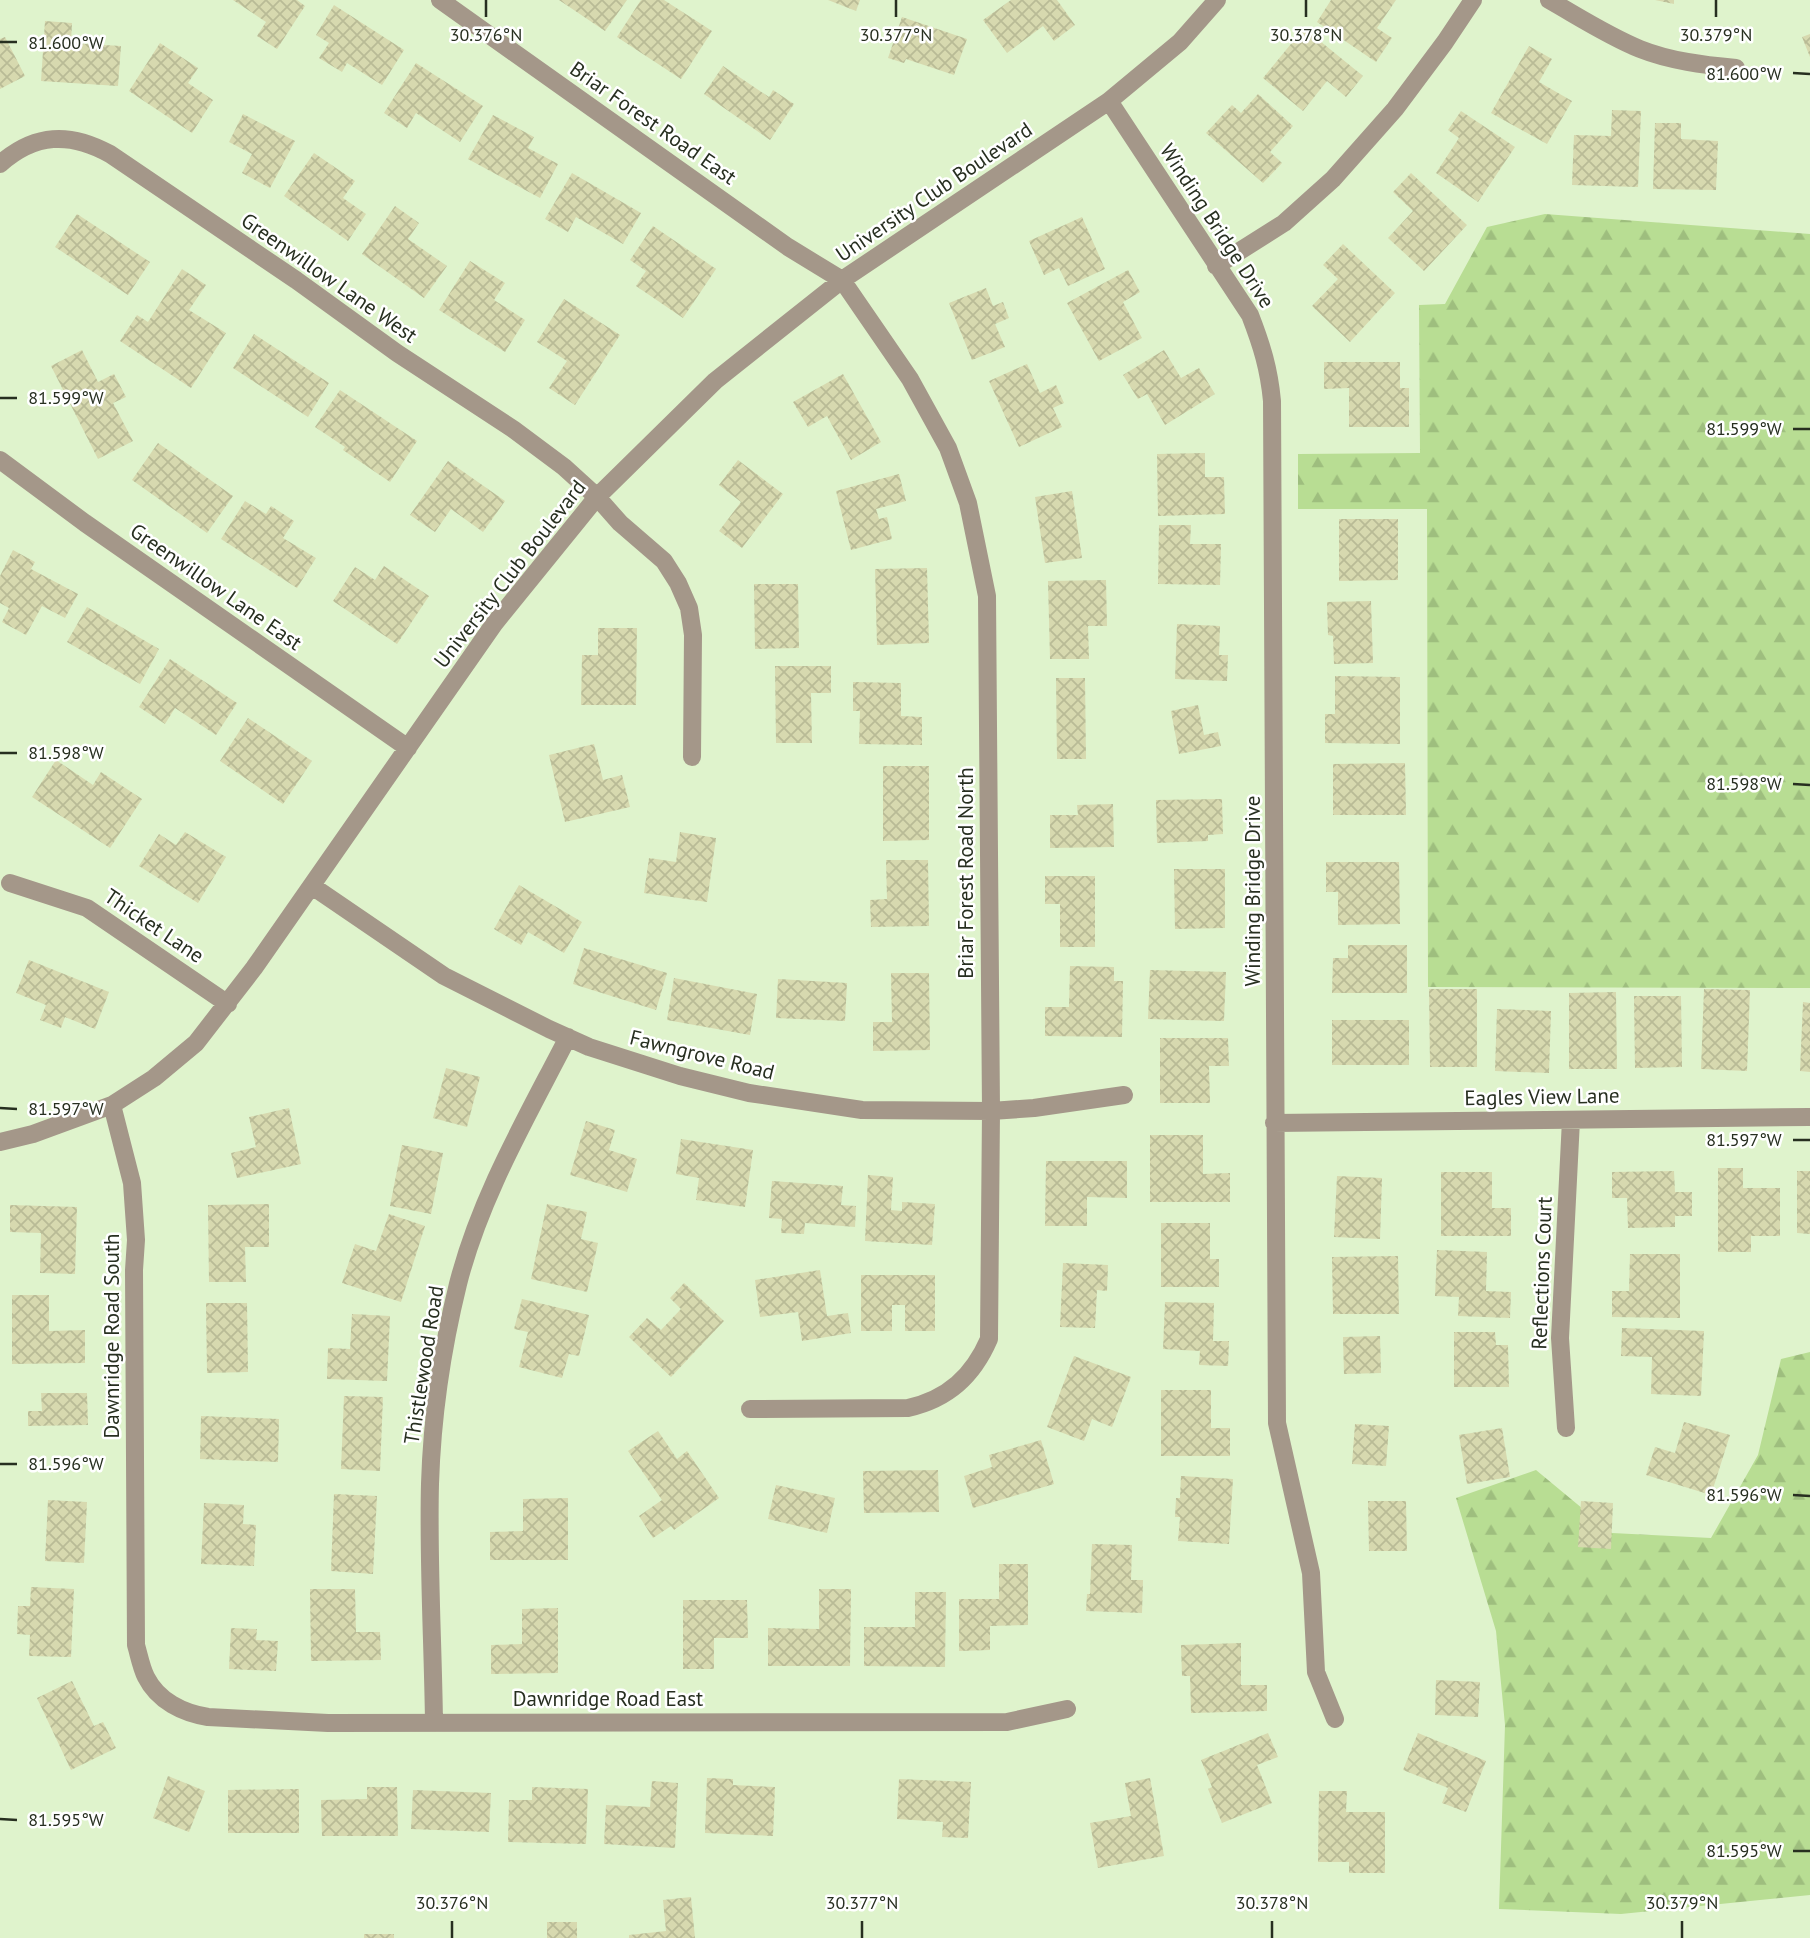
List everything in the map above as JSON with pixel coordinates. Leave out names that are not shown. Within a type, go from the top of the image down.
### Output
[{"type":"street","name":"Briar Forest Road East","points":[[440,0],[777,239],[842,280]]},
{"type":"street","name":"University Club Boulevard","points":[[0,1142],[33,1134],[112,1105],[154,1079],[196,1043],[228,1004],[312,886],[494,624],[597,497],[715,381],[842,280],[1109,101],[1180,42],[1217,0]]},
{"type":"street","points":[[1216,266],[1284,223],[1333,180],[1395,110],[1473,0]]},
{"type":"street","points":[[1549,0],[1643,50],[1707,65],[1736,68]]},
{"type":"street","name":"Winding Bridge Drive","points":[[1109,101],[1250,315],[1265,353],[1272,401],[1277,1423],[1311,1573],[1317,1672],[1335,1719]]},
{"type":"street","name":"Greenwillow Lane West","points":[[0,164],[37,140],[56,138],[93,144],[110,153],[296,280],[397,353],[513,429],[564,467],[597,497],[620,523],[664,561],[678,583],[689,608],[693,635],[692,757]]},
{"type":"street","name":"Briar Forest Road North","points":[[750,1409],[908,1408],[923,1404],[957,1387],[981,1357],[989,1339],[987,596],[968,503],[948,447],[910,379],[842,280]]},
{"type":"street","name":"Greenwillow Lane East","points":[[0,460],[85,523],[408,748]]},
{"type":"street","name":"Thicket Lane","points":[[10,883],[87,908],[228,1004]]},
{"type":"street","name":"Fawngrove Road","points":[[312,886],[444,976],[568,1037],[622,1058],[748,1093],[862,1110],[990,1111],[1124,1096]]},
{"type":"street","name":"Thistlewood Road","points":[[434,1723],[430,1483],[444,1353],[459,1283],[481,1214],[502,1166],[568,1037]]},
{"type":"street","name":"Dawnridge Road South","points":[[112,1105],[132,1183],[136,1240],[136,1645],[145,1676],[155,1690]]},
{"type":"street","name":"Eagles View Lane","points":[[1274,1123],[1810,1117]]},
{"type":"street","name":"Reflections Court","points":[[1566,1428],[1560,1338],[1571,1120]]},
{"type":"street","name":"Dawnridge Road East","points":[[155,1690],[174,1707],[190,1714],[328,1723],[813,1720],[1007,1722],[1067,1709]]},
{"type":"green space","points":[[1545,214],[1810,234],[1810,988],[1428,987],[1427,509],[1298,509],[1298,454],[1420,453],[1419,305],[1445,304],[1487,227]]},
{"type":"green space","points":[[1810,1352],[1810,1895],[1621,1914],[1499,1909],[1505,1725],[1496,1631],[1456,1498],[1536,1470],[1612,1533],[1711,1538],[1758,1455],[1781,1359]]},
{"type":"building","points":[[233,0],[297,0],[305,6],[277,49],[257,36],[266,22]]},
{"type":"building","points":[[559,0],[627,0],[605,31]]},
{"type":"building","points":[[641,0],[664,0],[712,31],[681,79],[617,37]]},
{"type":"building","points":[[828,0],[860,0],[856,11]]},
{"type":"building","points":[[1011,0],[1057,0],[1075,25],[1054,41],[1043,26],[1007,53],[983,20]]},
{"type":"building","points":[[1331,0],[1396,0],[1377,28],[1392,38],[1376,62],[1317,22]]},
{"type":"building","points":[[1655,0],[1674,0],[1674,4]]},
{"type":"building","points":[[334,5],[404,50],[382,85],[347,63],[342,72],[319,58],[329,43],[316,35]]},
{"type":"building","points":[[902,17],[967,39],[954,75],[906,59],[904,63],[888,58]]},
{"type":"building","points":[[45,21],[72,23],[71,43],[121,46],[118,86],[41,81]]},
{"type":"building","points":[[1304,28],[1363,76],[1346,97],[1327,81],[1303,111],[1263,78]]},
{"type":"building","points":[[1810,34],[1810,57],[1802,37]]},
{"type":"building","points":[[5,37],[25,76],[0,89],[0,39]]},
{"type":"building","points":[[160,43],[198,68],[188,83],[213,100],[192,133],[129,91]]},
{"type":"building","points":[[1529,46],[1552,59],[1539,82],[1572,101],[1547,144],[1491,113]]},
{"type":"building","points":[[416,63],[483,106],[460,142],[416,113],[407,128],[384,113]]},
{"type":"building","points":[[723,66],[769,97],[773,90],[794,104],[770,140],[704,94]]},
{"type":"building","points":[[1258,94],[1293,126],[1270,152],[1282,163],[1263,183],[1206,133],[1232,105],[1241,113]]},
{"type":"building","points":[[1612,110],[1641,111],[1638,187],[1572,185],[1574,135],[1611,136]]},
{"type":"building","points":[[1461,111],[1515,147],[1478,202],[1436,173],[1459,138],[1448,130]]},
{"type":"building","points":[[243,114],[295,141],[270,188],[242,173],[252,154],[229,142]]},
{"type":"building","points":[[493,115],[534,137],[528,148],[558,164],[540,198],[468,159]]},
{"type":"building","points":[[1655,123],[1681,123],[1681,139],[1718,141],[1716,190],[1653,189]]},
{"type":"building","points":[[314,153],[355,181],[343,198],[366,214],[348,241],[284,196]]},
{"type":"building","points":[[572,173],[641,213],[623,244],[576,217],[568,232],[545,219]]},
{"type":"building","points":[[1411,173],[1467,225],[1424,271],[1388,238],[1413,211],[1393,192]]},
{"type":"building","points":[[395,206],[419,223],[408,239],[447,266],[424,298],[362,254]]},
{"type":"building","points":[[77,214],[150,262],[128,295],[55,247]]},
{"type":"building","points":[[1082,217],[1105,269],[1068,286],[1059,268],[1044,275],[1029,241]]},
{"type":"building","points":[[653,226],[716,269],[683,318],[636,286],[646,271],[630,260]]},
{"type":"building","points":[[1343,244],[1395,293],[1350,342],[1312,306],[1338,279],[1323,265]]},
{"type":"building","points":[[470,261],[505,283],[494,300],[525,320],[505,352],[439,310]]},
{"type":"building","points":[[182,269],[206,285],[189,310],[226,333],[191,388],[120,341],[137,315],[148,322]]},
{"type":"building","points":[[1128,270],[1140,292],[1123,302],[1142,338],[1099,361],[1067,303]]},
{"type":"building","points":[[986,288],[993,306],[1003,302],[1009,318],[995,324],[1005,347],[972,360],[949,303]]},
{"type":"building","points":[[564,299],[620,335],[575,405],[549,388],[567,361],[537,342]]},
{"type":"building","points":[[254,334],[329,383],[308,417],[233,368]]},
{"type":"building","points":[[82,350],[98,382],[114,374],[126,397],[113,403],[133,441],[98,459],[51,366]]},
{"type":"building","points":[[1164,350],[1181,378],[1199,368],[1215,394],[1165,425],[1147,394],[1138,399],[1123,375]]},
{"type":"building","points":[[1324,362],[1400,362],[1400,388],[1409,388],[1409,427],[1349,427],[1349,388],[1324,389]]},
{"type":"building","points":[[1027,364],[1040,393],[1056,385],[1064,403],[1053,408],[1062,427],[1019,447],[989,381]]},
{"type":"building","points":[[843,374],[881,442],[851,460],[827,416],[808,427],[793,402]]},
{"type":"building","points":[[340,390],[417,441],[390,482],[315,427]]},
{"type":"building","points":[[158,443],[233,496],[207,533],[132,480]]},
{"type":"building","points":[[1205,453],[1205,477],[1224,477],[1225,514],[1158,516],[1157,454]]},
{"type":"building","points":[[738,460],[783,494],[742,548],[719,531],[741,502],[719,485]]},
{"type":"building","points":[[448,461],[505,501],[483,532],[451,509],[435,532],[410,515]]},
{"type":"building","points":[[899,474],[906,501],[876,509],[879,519],[887,517],[892,539],[851,550],[836,491]]},
{"type":"building","points":[[1072,491],[1082,558],[1045,563],[1035,497]]},
{"type":"building","points":[[245,501],[266,514],[271,506],[294,521],[283,538],[316,558],[297,588],[221,539]]},
{"type":"building","points":[[1339,519],[1398,519],[1398,580],[1339,581]]},
{"type":"building","points":[[1159,525],[1191,525],[1190,544],[1221,544],[1220,585],[1158,584]]},
{"type":"building","points":[[13,550],[35,562],[31,569],[78,594],[65,618],[42,606],[26,635],[2,622],[9,608],[0,603],[0,576]]},
{"type":"building","points":[[384,566],[429,596],[397,644],[333,601],[355,567],[375,580]]},
{"type":"building","points":[[927,568],[929,643],[877,645],[875,569]]},
{"type":"building","points":[[1106,580],[1107,626],[1088,626],[1089,659],[1050,659],[1048,581]]},
{"type":"building","points":[[754,584],[798,584],[799,648],[755,649]]},
{"type":"building","points":[[1371,601],[1373,663],[1334,664],[1333,636],[1328,635],[1327,602]]},
{"type":"building","points":[[87,607],[159,649],[140,684],[67,642]]},
{"type":"building","points":[[1177,624],[1220,626],[1219,655],[1228,655],[1227,681],[1175,679]]},
{"type":"building","points":[[598,628],[637,628],[636,705],[581,705],[582,655],[598,655]]},
{"type":"building","points":[[170,659],[237,703],[216,735],[175,708],[165,724],[139,707]]},
{"type":"building","points":[[775,666],[831,666],[831,693],[811,693],[812,743],[776,743]]},
{"type":"building","points":[[1335,676],[1400,677],[1400,744],[1325,743],[1325,714],[1335,714]]},
{"type":"building","points":[[1056,678],[1085,678],[1086,759],[1057,759]]},
{"type":"building","points":[[853,682],[901,683],[901,716],[922,717],[922,745],[859,744],[860,711],[853,711]]},
{"type":"building","points":[[1198,705],[1204,735],[1218,732],[1221,746],[1179,754],[1171,711]]},
{"type":"building","points":[[248,718],[312,761],[283,804],[220,761]]},
{"type":"building","points":[[594,744],[603,780],[622,775],[630,807],[565,822],[549,755]]},
{"type":"building","points":[[56,760],[93,785],[101,772],[142,799],[110,848],[32,797]]},
{"type":"building","points":[[1405,763],[1406,815],[1333,815],[1333,764]]},
{"type":"building","points":[[883,766],[929,766],[929,840],[883,841]]},
{"type":"building","points":[[1222,799],[1223,834],[1208,835],[1208,841],[1157,843],[1156,800]]},
{"type":"building","points":[[1113,804],[1114,847],[1050,848],[1050,815],[1078,815],[1077,805]]},
{"type":"building","points":[[185,832],[226,857],[198,903],[139,866],[159,834],[176,845]]},
{"type":"building","points":[[680,832],[716,838],[707,902],[644,893],[649,858],[676,862]]},
{"type":"building","points":[[886,860],[928,860],[929,926],[871,927],[870,900],[887,899]]},
{"type":"building","points":[[1326,862],[1399,862],[1400,924],[1338,925],[1338,892],[1326,892]]},
{"type":"building","points":[[1174,869],[1225,869],[1225,928],[1175,929]]},
{"type":"building","points":[[1045,876],[1095,876],[1095,947],[1060,947],[1060,904],[1045,904]]},
{"type":"building","points":[[519,885],[582,922],[564,953],[528,932],[521,945],[494,929]]},
{"type":"building","points":[[1348,945],[1407,945],[1407,993],[1332,993],[1333,958],[1348,958]]},
{"type":"building","points":[[584,948],[667,973],[656,1010],[573,984]]},
{"type":"building","points":[[29,960],[109,992],[95,1029],[65,1017],[61,1028],[40,1020],[46,1005],[16,993]]},
{"type":"building","points":[[1070,966],[1114,967],[1114,981],[1123,981],[1122,1037],[1045,1036],[1045,1007],[1069,1007]]},
{"type":"building","points":[[1150,970],[1226,972],[1224,1021],[1148,1019]]},
{"type":"building","points":[[891,973],[929,973],[930,1050],[873,1051],[873,1022],[892,1022]]},
{"type":"building","points":[[674,978],[757,994],[750,1035],[667,1020]]},
{"type":"building","points":[[778,979],[847,983],[845,1021],[776,1018]]},
{"type":"building","points":[[1429,989],[1477,989],[1477,1067],[1430,1067]]},
{"type":"building","points":[[1704,989],[1750,990],[1747,1071],[1701,1069]]},
{"type":"building","points":[[1616,992],[1617,1069],[1569,1069],[1569,993]]},
{"type":"building","points":[[1634,996],[1681,996],[1682,1067],[1635,1068]]},
{"type":"building","points":[[1803,1002],[1810,1003],[1810,1072],[1800,1071]]},
{"type":"building","points":[[1497,1009],[1551,1011],[1549,1073],[1495,1071]]},
{"type":"building","points":[[1332,1020],[1409,1020],[1409,1065],[1332,1065]]},
{"type":"building","points":[[1160,1038],[1228,1038],[1229,1066],[1209,1066],[1210,1103],[1160,1103]]},
{"type":"building","points":[[446,1068],[480,1077],[467,1127],[433,1118]]},
{"type":"building","points":[[289,1108],[301,1164],[237,1178],[231,1153],[256,1147],[249,1117]]},
{"type":"building","points":[[586,1121],[615,1130],[609,1150],[637,1159],[627,1192],[570,1175]]},
{"type":"building","points":[[1150,1135],[1203,1135],[1203,1174],[1230,1173],[1230,1202],[1150,1202]]},
{"type":"building","points":[[681,1139],[753,1150],[745,1207],[696,1200],[699,1178],[676,1174]]},
{"type":"building","points":[[402,1145],[443,1153],[431,1214],[390,1206]]},
{"type":"building","points":[[1046,1161],[1127,1161],[1127,1198],[1087,1197],[1087,1226],[1045,1226]]},
{"type":"building","points":[[1718,1168],[1743,1168],[1743,1188],[1780,1188],[1780,1236],[1751,1236],[1751,1252],[1718,1252]]},
{"type":"building","points":[[1674,1171],[1675,1192],[1692,1192],[1692,1216],[1675,1216],[1675,1227],[1628,1228],[1627,1198],[1612,1198],[1612,1172]]},
{"type":"building","points":[[1797,1171],[1810,1171],[1810,1234],[1797,1233]]},
{"type":"building","points":[[1441,1172],[1492,1172],[1492,1208],[1511,1208],[1511,1236],[1441,1236]]},
{"type":"building","points":[[868,1175],[893,1177],[891,1210],[902,1211],[902,1202],[935,1204],[932,1245],[865,1241]]},
{"type":"building","points":[[1337,1176],[1382,1178],[1380,1239],[1334,1237]]},
{"type":"building","points":[[772,1181],[843,1186],[841,1205],[856,1206],[855,1227],[805,1223],[804,1234],[781,1233],[782,1219],[769,1218]]},
{"type":"building","points":[[269,1204],[269,1247],[245,1247],[246,1282],[209,1282],[208,1205]]},
{"type":"building","points":[[547,1204],[587,1212],[581,1239],[598,1243],[587,1292],[531,1279]]},
{"type":"building","points":[[10,1205],[77,1207],[75,1274],[40,1273],[41,1233],[10,1232]]},
{"type":"building","points":[[389,1214],[425,1226],[401,1302],[342,1283],[355,1244],[376,1251]]},
{"type":"building","points":[[1161,1223],[1210,1223],[1210,1259],[1219,1259],[1219,1287],[1161,1287]]},
{"type":"building","points":[[1437,1250],[1487,1252],[1486,1291],[1511,1292],[1510,1318],[1458,1316],[1459,1297],[1435,1296]]},
{"type":"building","points":[[1630,1254],[1680,1254],[1680,1318],[1612,1317],[1612,1291],[1629,1291]]},
{"type":"building","points":[[1398,1256],[1399,1314],[1333,1314],[1332,1257]]},
{"type":"building","points":[[1063,1263],[1108,1265],[1107,1291],[1097,1290],[1095,1328],[1060,1327]]},
{"type":"building","points":[[820,1270],[827,1316],[848,1313],[851,1333],[802,1341],[798,1312],[760,1317],[755,1280]]},
{"type":"building","points":[[861,1275],[935,1275],[935,1331],[905,1331],[905,1305],[892,1305],[892,1331],[861,1331]]},
{"type":"building","points":[[684,1283],[724,1321],[671,1377],[629,1337],[647,1318],[661,1330],[681,1309],[670,1298]]},
{"type":"building","points":[[12,1295],[49,1295],[49,1331],[85,1330],[85,1363],[12,1364]]},
{"type":"building","points":[[522,1299],[589,1315],[579,1356],[569,1354],[562,1378],[519,1367],[528,1332],[514,1329]]},
{"type":"building","points":[[1165,1302],[1214,1303],[1213,1341],[1229,1341],[1228,1366],[1199,1365],[1200,1351],[1163,1349]]},
{"type":"building","points":[[206,1303],[247,1303],[248,1372],[207,1373]]},
{"type":"building","points":[[352,1314],[390,1316],[387,1381],[327,1379],[328,1348],[350,1349]]},
{"type":"building","points":[[1622,1328],[1704,1331],[1701,1396],[1651,1394],[1652,1357],[1621,1356]]},
{"type":"building","points":[[1454,1332],[1495,1332],[1496,1345],[1508,1345],[1509,1387],[1454,1387]]},
{"type":"building","points":[[1380,1336],[1381,1373],[1344,1374],[1343,1337]]},
{"type":"building","points":[[1074,1356],[1131,1377],[1112,1427],[1092,1419],[1084,1441],[1047,1427]]},
{"type":"building","points":[[1161,1390],[1211,1390],[1211,1428],[1230,1428],[1230,1456],[1161,1456]]},
{"type":"building","points":[[41,1393],[87,1393],[88,1425],[28,1426],[28,1411],[42,1411]]},
{"type":"building","points":[[344,1396],[383,1397],[380,1471],[341,1469]]},
{"type":"building","points":[[201,1416],[279,1419],[278,1462],[200,1459]]},
{"type":"building","points":[[1684,1422],[1730,1435],[1711,1495],[1646,1475],[1655,1447],[1675,1453]]},
{"type":"building","points":[[1355,1424],[1389,1426],[1386,1466],[1352,1464]]},
{"type":"building","points":[[1502,1428],[1510,1477],[1467,1484],[1459,1435]]},
{"type":"building","points":[[658,1431],[677,1459],[687,1451],[719,1498],[674,1530],[671,1526],[653,1538],[639,1516],[662,1500],[628,1451]]},
{"type":"building","points":[[1041,1440],[1054,1484],[973,1508],[964,1476],[992,1467],[989,1455]]},
{"type":"building","points":[[938,1470],[939,1512],[864,1513],[863,1471]]},
{"type":"building","points":[[1181,1476],[1233,1479],[1229,1544],[1178,1541],[1180,1517],[1175,1517],[1176,1498],[1180,1498]]},
{"type":"building","points":[[776,1485],[835,1498],[827,1533],[768,1519]]},
{"type":"building","points":[[334,1494],[377,1496],[373,1574],[331,1571]]},
{"type":"building","points":[[568,1498],[568,1560],[490,1560],[490,1532],[523,1531],[523,1499]]},
{"type":"building","points":[[48,1500],[87,1502],[84,1563],[45,1561]]},
{"type":"building","points":[[1368,1501],[1406,1501],[1407,1551],[1369,1551]]},
{"type":"building","points":[[1581,1501],[1613,1503],[1611,1549],[1578,1547]]},
{"type":"building","points":[[204,1503],[244,1505],[243,1524],[256,1525],[254,1566],[201,1564]]},
{"type":"building","points":[[1092,1544],[1132,1545],[1131,1580],[1143,1580],[1142,1613],[1086,1611],[1087,1594],[1090,1594]]},
{"type":"building","points":[[999,1564],[1028,1564],[1028,1625],[990,1626],[990,1650],[959,1651],[959,1599],[999,1599]]},
{"type":"building","points":[[31,1587],[74,1589],[71,1657],[29,1656],[30,1635],[17,1634],[18,1606],[30,1606]]},
{"type":"building","points":[[310,1589],[355,1589],[356,1632],[380,1632],[381,1660],[311,1661]]},
{"type":"building","points":[[819,1589],[851,1589],[850,1666],[768,1666],[768,1628],[819,1629]]},
{"type":"building","points":[[915,1592],[946,1592],[945,1667],[864,1666],[864,1627],[915,1627]]},
{"type":"building","points":[[683,1600],[747,1600],[748,1638],[714,1638],[714,1669],[683,1669]]},
{"type":"building","points":[[558,1608],[558,1673],[491,1674],[491,1645],[522,1644],[522,1609]]},
{"type":"building","points":[[231,1628],[257,1629],[256,1640],[278,1641],[276,1671],[229,1669]]},
{"type":"building","points":[[1241,1643],[1241,1685],[1267,1685],[1267,1711],[1191,1713],[1190,1676],[1182,1676],[1181,1645]]},
{"type":"building","points":[[1436,1680],[1480,1682],[1478,1717],[1435,1715]]},
{"type":"building","points":[[72,1681],[94,1726],[103,1722],[116,1748],[71,1770],[37,1698]]},
{"type":"building","points":[[1268,1733],[1278,1757],[1257,1765],[1272,1803],[1222,1823],[1208,1789],[1212,1787],[1201,1760]]},
{"type":"building","points":[[1418,1733],[1486,1761],[1466,1812],[1442,1803],[1448,1788],[1403,1770]]},
{"type":"building","points":[[168,1776],[205,1791],[189,1832],[153,1818]]},
{"type":"building","points":[[707,1778],[733,1779],[733,1785],[775,1787],[773,1836],[705,1833]]},
{"type":"building","points":[[1150,1778],[1164,1856],[1098,1868],[1090,1823],[1131,1816],[1125,1783]]},
{"type":"building","points":[[899,1779],[971,1782],[968,1838],[942,1837],[943,1822],[897,1819]]},
{"type":"building","points":[[652,1781],[678,1783],[675,1848],[604,1844],[606,1805],[650,1807]]},
{"type":"building","points":[[367,1787],[397,1787],[398,1836],[322,1836],[321,1800],[367,1799]]},
{"type":"building","points":[[532,1787],[588,1789],[586,1844],[508,1842],[509,1800],[532,1800]]},
{"type":"building","points":[[299,1789],[299,1833],[228,1833],[228,1790]]},
{"type":"building","points":[[413,1790],[491,1793],[489,1832],[411,1829]]},
{"type":"building","points":[[1319,1791],[1347,1791],[1346,1812],[1385,1812],[1385,1873],[1349,1873],[1349,1862],[1318,1862]]},
{"type":"building","points":[[691,1897],[695,1938],[629,1938],[629,1935],[666,1931],[663,1900]]},
{"type":"building","points":[[547,1922],[577,1922],[577,1938],[547,1938]]},
{"type":"building","points":[[364,1934],[394,1934],[394,1938],[364,1938]]}]
